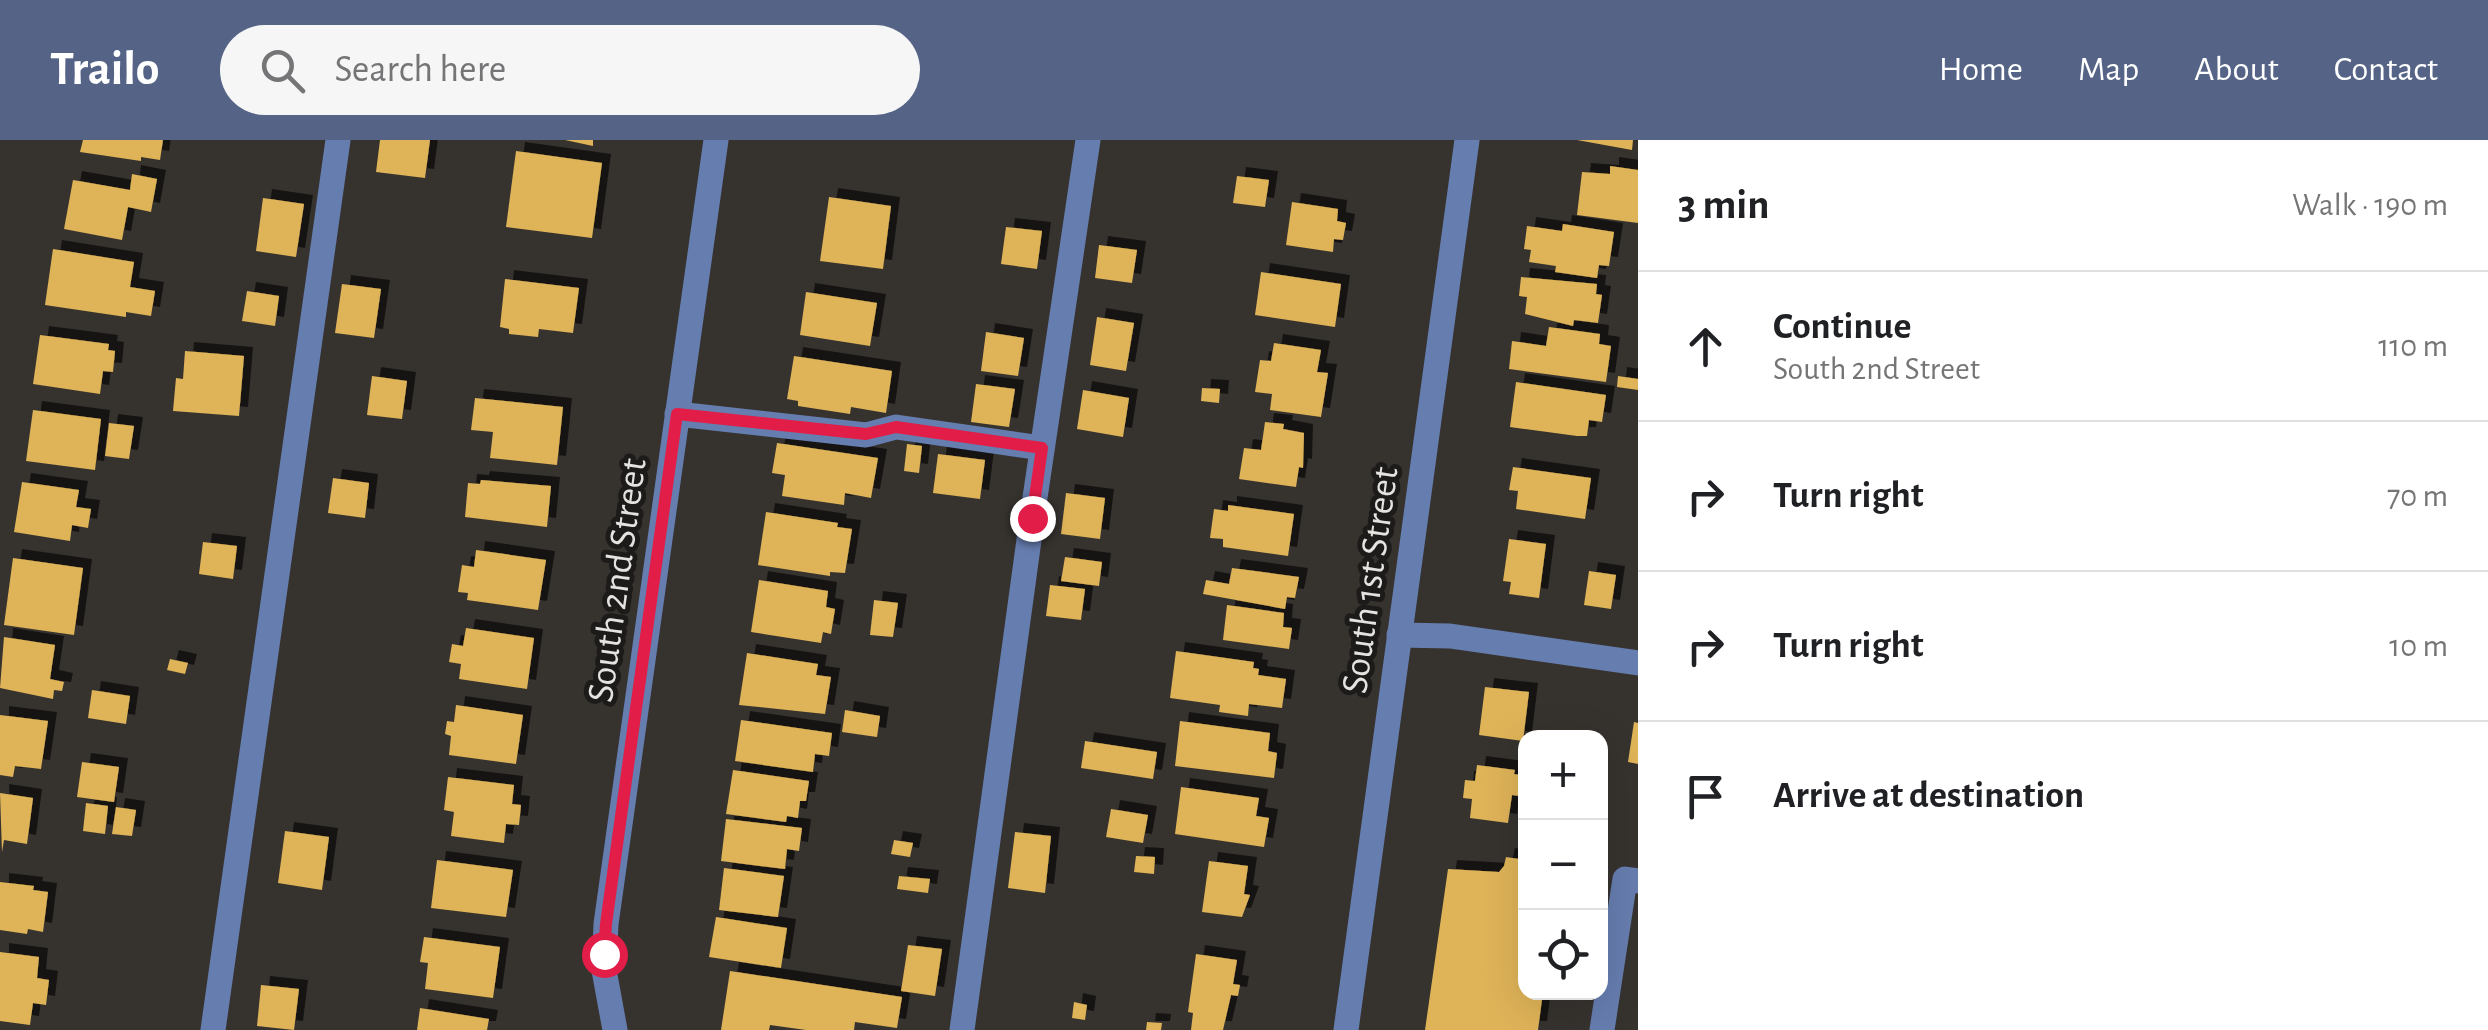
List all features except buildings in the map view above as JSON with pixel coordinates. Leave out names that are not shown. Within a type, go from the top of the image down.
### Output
[{"type":"street","points":[[213,1030],[338,140]]},
{"type":"street","name":"South 2nd Street","points":[[615,1030],[606,991],[606,924],[716,140]]},
{"type":"street","points":[[962,1030],[1088,140]]},
{"type":"street","name":"South 1st Street","points":[[1346,1030],[1468,140]]},
{"type":"street","points":[[677,414],[866,434],[896,427],[1042,448]]},
{"type":"street","points":[[1399,635],[1450,636],[1638,663]]},
{"type":"street","points":[[1602,1030],[1625,880],[1638,881]]},
{"type":"route","points":[[604,954],[677,414],[866,434],[896,427],[1042,448],[1032,518]]}]
